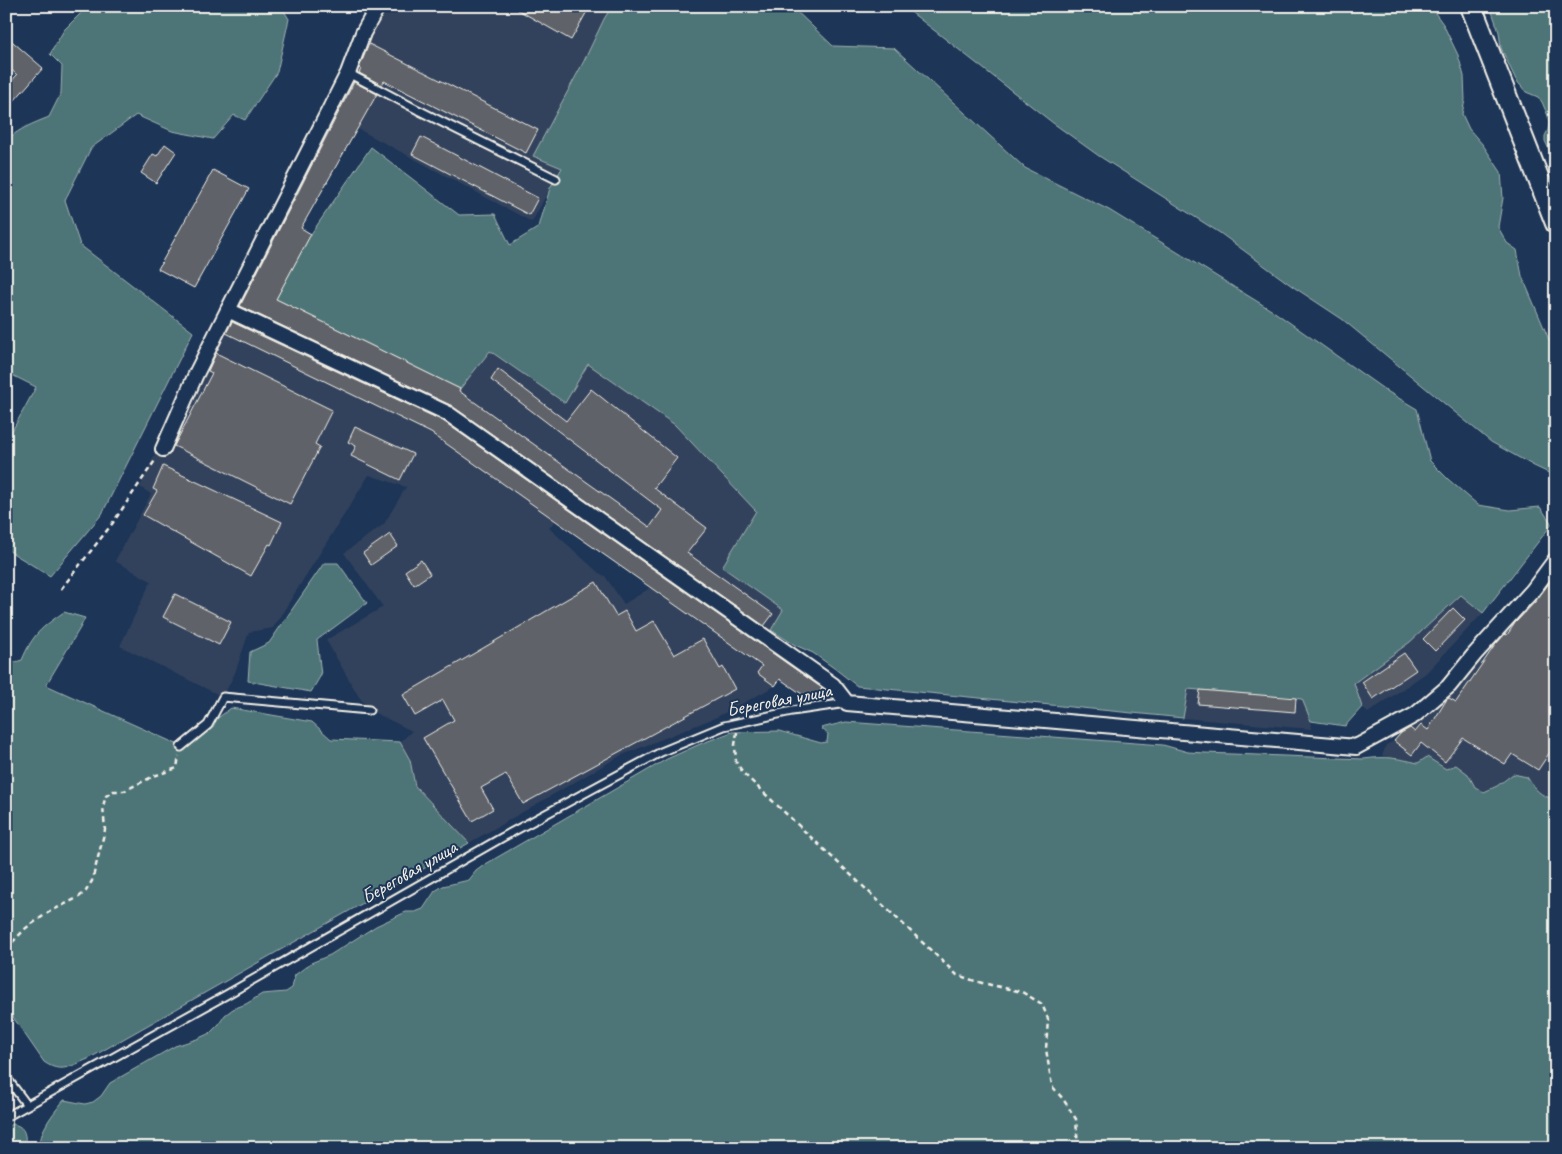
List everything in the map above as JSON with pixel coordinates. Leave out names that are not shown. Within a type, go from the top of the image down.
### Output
[{"type":"street","points":[[163,449],[196,374],[348,73],[363,33],[378,6]]},
{"type":"street","points":[[1471,6],[1556,223]]},
{"type":"street","points":[[228,310],[447,413],[833,685],[847,703],[1356,746],[1415,715],[1449,686],[1474,655],[1534,590],[1556,559]]},
{"type":"lane","points":[[348,73],[556,179]]},
{"type":"lane","points":[[181,746],[208,725],[223,697],[369,710]]},
{"type":"lane","name":"Береговая улица","points":[[6,1117],[503,838],[661,752],[724,726],[792,711],[847,703]]},
{"type":"lane","points":[[6,1077],[27,1105]]},
{"type":"path","points":[[60,589],[112,524],[163,449]]},
{"type":"path","points":[[742,723],[736,734],[736,762],[744,774],[957,975],[1022,992],[1042,1004],[1048,1019],[1046,1048],[1052,1086],[1064,1099],[1076,1119],[1078,1148]]},
{"type":"path","points":[[6,949],[26,928],[48,912],[79,897],[92,881],[105,830],[102,806],[106,796],[113,792],[124,791],[154,776],[177,768],[181,746]]},
{"type":"shaded area","points":[[378,6],[612,6],[533,156],[562,168],[532,222],[358,129],[301,228],[311,234],[277,299],[490,351],[564,403],[588,363],[675,425],[756,511],[722,567],[784,611],[771,630],[455,408],[451,407],[447,413],[847,703],[821,707],[780,679],[775,686],[717,717],[620,756],[469,843],[415,786],[410,760],[400,742],[412,731],[369,710],[359,697],[326,640],[383,607],[344,553],[384,524],[406,487],[369,475],[273,628],[249,632],[235,673],[223,697],[120,646],[151,581],[115,561],[151,494],[140,487],[158,447]],"holes":[[[555,521],[650,587],[624,604],[605,576],[599,573],[549,528]]]},
{"type":"shaded area","points":[[1556,564],[1556,799],[1506,778],[1497,786],[1484,792],[1475,787],[1468,774],[1446,769],[1427,757],[1418,763],[1382,756],[1386,745],[1394,741],[1406,725],[1476,658],[1483,662],[1503,632]]},
{"type":"shaded area","points":[[1462,595],[1483,613],[1426,673],[1368,713],[1362,707],[1354,683],[1410,642]]},
{"type":"shaded area","points":[[1188,689],[1303,699],[1311,721],[1311,729],[1183,718]]},
{"type":"green space","points":[[88,6],[281,6],[289,19],[277,72],[245,120],[234,115],[213,139],[172,131],[136,115],[91,148],[65,200],[80,245],[193,332],[102,514],[50,576],[6,549],[6,442],[36,387],[6,372],[6,144],[19,131],[49,117],[61,93],[62,66],[50,54],[64,30]]},
{"type":"green space","points":[[612,6],[791,6],[833,46],[894,48],[1025,168],[1109,210],[1276,313],[1385,390],[1417,409],[1430,461],[1478,505],[1510,510],[1540,507],[1552,524],[1483,613],[1461,595],[1410,642],[1354,683],[1362,707],[1345,726],[1311,721],[1302,699],[1188,689],[1183,718],[857,686],[813,653],[795,645],[771,630],[783,610],[722,567],[756,511],[675,425],[588,364],[565,403],[490,351],[460,389],[276,299],[311,234],[371,147],[459,215],[495,214],[510,245],[539,227],[550,188],[562,168],[533,156]]},
{"type":"green space","points":[[903,6],[1430,6],[1443,24],[1458,55],[1464,76],[1465,100],[1462,114],[1469,129],[1483,145],[1501,172],[1503,198],[1498,227],[1507,243],[1517,250],[1522,276],[1556,356],[1556,474],[1551,474],[1534,466],[1491,442],[1342,319],[1292,286],[1220,233],[1099,156],[1053,123]]},
{"type":"green space","points":[[1490,6],[1556,6],[1555,160],[1545,141],[1549,123],[1548,116],[1538,97],[1526,92],[1516,80],[1501,48],[1499,32]]},
{"type":"green space","points":[[324,563],[338,563],[367,603],[317,640],[321,675],[311,692],[248,681],[250,652],[269,643]]},
{"type":"green space","points":[[64,612],[85,618],[46,685],[181,746],[231,708],[312,722],[331,739],[400,742],[410,760],[415,786],[469,843],[88,1059],[66,1068],[50,1066],[44,1062],[6,1007],[6,665],[22,660],[38,632]]},
{"type":"green space","points":[[846,722],[1163,745],[1188,752],[1364,759],[1385,758],[1418,763],[1427,757],[1446,769],[1456,765],[1468,774],[1475,787],[1484,792],[1497,786],[1513,774],[1527,777],[1538,792],[1556,799],[1556,1148],[36,1148],[48,1121],[64,1100],[85,1104],[93,1102],[101,1096],[110,1083],[175,1046],[210,1033],[225,1015],[233,1009],[246,1004],[262,994],[286,992],[292,988],[295,975],[311,963],[330,955],[376,926],[406,912],[415,912],[423,909],[435,891],[443,886],[469,880],[484,865],[667,759],[732,732],[779,731],[821,743],[827,742],[828,734],[821,728]]},
{"type":"green space","points":[[12,1124],[23,1129],[25,1148],[6,1148],[6,1127]]},
{"type":"building","points":[[511,6],[590,6],[571,40]]},
{"type":"building","points":[[6,36],[43,68],[6,110],[6,87],[17,75],[6,65]]},
{"type":"building","points":[[369,44],[538,130],[526,153],[384,81],[382,85],[359,73],[361,69],[359,68]]},
{"type":"building","points":[[354,82],[377,94],[301,228],[311,234],[276,299],[460,389],[459,391],[650,527],[662,510],[491,380],[498,369],[566,421],[591,389],[677,458],[654,488],[707,528],[687,553],[773,614],[764,626],[452,406],[240,306]]},
{"type":"building","points":[[421,137],[538,198],[529,215],[412,154]]},
{"type":"building","points":[[165,144],[176,152],[156,183],[141,173],[153,154],[157,156]]},
{"type":"building","points":[[213,170],[249,189],[194,288],[158,269]]},
{"type":"building","points":[[232,322],[443,421],[822,688],[812,701],[780,679],[775,686],[757,673],[762,666],[431,433],[226,333]]},
{"type":"building","points":[[216,353],[332,410],[315,444],[320,447],[290,504],[174,446],[212,373],[208,371]]},
{"type":"building","points":[[355,427],[413,454],[400,480],[351,456],[356,446],[348,442]]},
{"type":"building","points":[[163,466],[282,522],[271,545],[269,544],[251,576],[143,515],[157,491],[153,489]]},
{"type":"building","points":[[390,534],[398,546],[371,565],[363,553]]},
{"type":"building","points":[[421,560],[430,574],[414,585],[405,571]]},
{"type":"building","points":[[1556,574],[1556,743],[1538,770],[1512,754],[1505,764],[1463,738],[1445,762],[1421,743],[1412,755],[1394,741],[1401,733],[1410,728],[1415,732],[1421,725],[1428,730],[1447,699],[1449,698],[1456,702],[1495,645],[1505,634],[1507,635]]},
{"type":"building","points":[[596,582],[616,616],[625,611],[636,631],[654,621],[674,655],[703,639],[720,669],[723,667],[735,689],[523,804],[506,774],[481,788],[493,809],[472,821],[423,738],[454,720],[443,700],[415,716],[403,695]]},
{"type":"building","points":[[175,594],[231,622],[219,645],[163,617]]},
{"type":"building","points":[[1453,608],[1465,620],[1435,651],[1423,639]]},
{"type":"building","points":[[1404,653],[1416,670],[1373,699],[1362,682]]},
{"type":"building","points":[[1200,690],[1296,698],[1295,712],[1198,704]]}]
